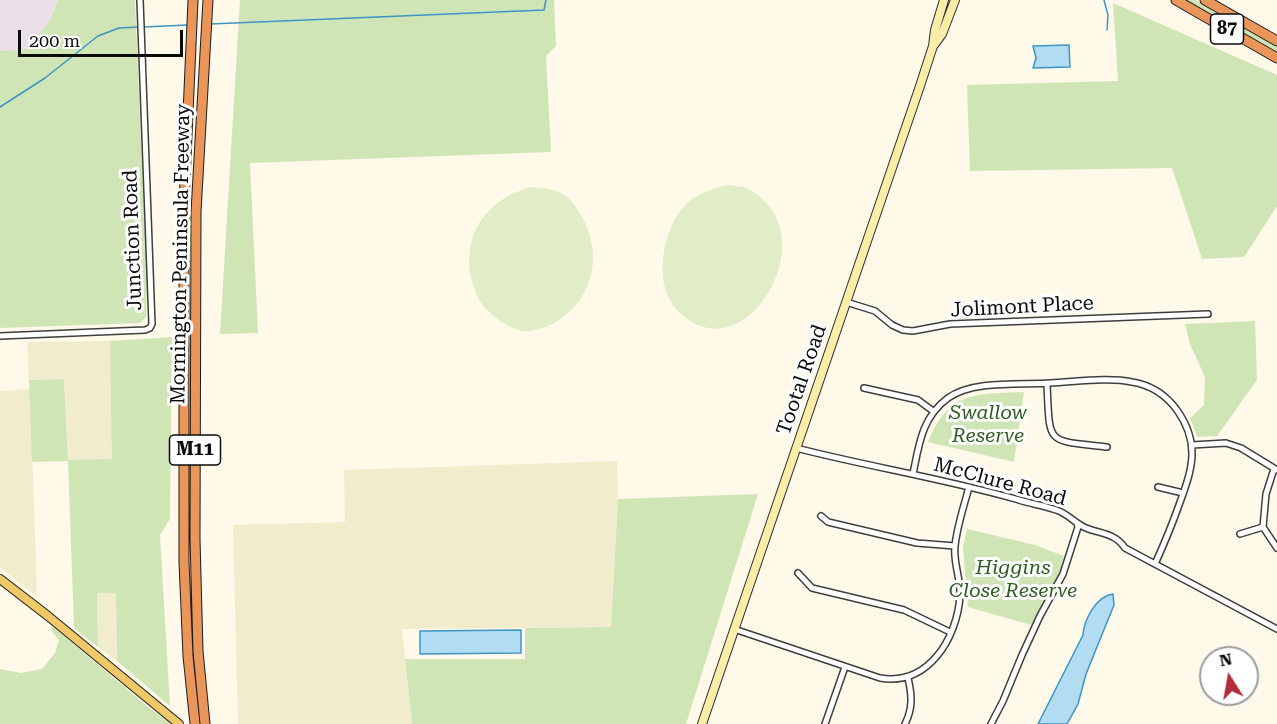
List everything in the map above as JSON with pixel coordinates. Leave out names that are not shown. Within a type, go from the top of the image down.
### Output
[{"type":"highway","name":"Mornington Peninsula Freeway","points":[[193,0],[184,204],[184,562],[188,656],[195,724]]},
{"type":"highway","name":"Mornington Peninsula Freeway","points":[[205,724],[196,609],[196,212],[208,0]]},
{"type":"highway","name":"87","points":[[1176,0],[1277,58]]},
{"type":"highway","name":"87","points":[[1205,0],[1277,42]]},
{"type":"main road","name":"Tootal Road","points":[[702,724],[933,46],[944,0]]},
{"type":"main road","name":"Tootal Road","points":[[933,46],[942,34],[955,0]]},
{"type":"main road","points":[[0,579],[57,623],[178,724]]},
{"type":"street","name":"Junction Road","points":[[0,336],[145,330],[152,324],[140,0]]},
{"type":"street","name":"Jolimont Place","points":[[846,302],[875,311],[892,325],[913,331],[950,324],[1208,314]]},
{"type":"street","points":[[913,474],[924,427],[933,411],[954,394],[967,389],[983,386],[1126,381],[1152,388],[1167,398],[1181,416],[1192,445],[1190,477],[1155,564]]},
{"type":"street","points":[[1047,384],[1049,429],[1054,438],[1064,442],[1107,447]]},
{"type":"street","points":[[864,388],[918,400],[933,411]]},
{"type":"street","points":[[1192,445],[1226,443],[1241,448],[1276,470],[1264,501],[1263,527],[1277,548]]},
{"type":"street","name":"McClure Road","points":[[796,448],[862,465],[969,487],[1060,512],[1086,528],[1111,536],[1120,541],[1125,548],[1277,629]]},
{"type":"street","points":[[734,629],[880,678],[897,680],[908,678],[932,662],[941,651],[957,615],[960,597],[955,546],[969,487]]},
{"type":"street","points":[[1158,487],[1183,493]]},
{"type":"street","points":[[821,516],[828,522],[921,543],[955,546]]},
{"type":"street","points":[[991,724],[1004,700],[1040,616],[1063,574],[1078,527],[1077,523]]},
{"type":"street","points":[[1240,534],[1263,527]]},
{"type":"street","points":[[798,573],[809,586],[815,589],[904,610],[950,632]]},
{"type":"street","points":[[825,724],[845,667]]},
{"type":"street","points":[[905,724],[912,707],[908,678]]},
{"type":"shaded area","points":[[0,0],[58,0],[49,22],[26,49],[0,51]]},
{"type":"shaded area","points":[[110,341],[113,459],[68,461],[64,379],[29,380],[27,342]]},
{"type":"shaded area","points":[[30,389],[37,597],[0,567],[0,391]]},
{"type":"shaded area","points":[[617,461],[618,499],[611,627],[402,629],[412,724],[238,724],[233,525],[345,522],[344,470]]},
{"type":"shaded area","points":[[97,593],[116,593],[117,661],[98,647]]},
{"type":"green space","points":[[58,0],[135,0],[147,280],[146,317],[140,323],[0,328],[0,51],[26,49],[49,22]]},
{"type":"green space","points":[[240,0],[554,0],[556,46],[546,56],[551,152],[250,163],[258,333],[220,334]]},
{"type":"green space","points":[[1185,0],[1196,0],[1277,46],[1277,53]]},
{"type":"green space","points":[[1113,3],[1277,75],[1277,206],[1244,257],[1202,259],[1172,168],[970,171],[967,85],[1118,81]]},
{"type":"green space","points":[[728,185],[749,189],[767,204],[780,226],[782,251],[776,276],[764,300],[746,318],[725,328],[702,327],[679,312],[671,302],[663,276],[665,248],[674,221],[690,200],[702,193]]},
{"type":"green space","points":[[532,187],[559,192],[573,203],[588,230],[593,259],[587,287],[569,312],[549,326],[522,331],[503,323],[484,307],[473,286],[469,261],[475,232],[491,208],[516,192]]},
{"type":"green space","points":[[1255,321],[1257,380],[1217,436],[1197,437],[1190,418],[1204,405],[1205,377],[1190,344],[1185,324]]},
{"type":"green space","points":[[172,337],[170,519],[160,535],[170,706],[117,661],[116,593],[97,593],[98,647],[74,628],[68,461],[32,462],[29,380],[64,379],[68,460],[112,459],[110,341]]},
{"type":"green space","name":"Swallow Reserve","points":[[1024,392],[1014,462],[928,442],[936,425],[954,404],[977,395]]},
{"type":"green space","points":[[758,494],[686,724],[412,724],[405,659],[525,659],[525,628],[611,627],[618,499]]},
{"type":"green space","name":"Higgins Close Reserve","points":[[967,529],[1035,545],[1064,556],[1058,578],[1031,625],[968,607],[963,547]]},
{"type":"green space","points":[[53,627],[172,724],[0,724],[0,669],[21,673],[42,669],[55,653],[59,640],[50,629]]},
{"type":"water","points":[[1069,45],[1070,67],[1033,68],[1036,58],[1033,46]]},
{"type":"water","points":[[1113,594],[1114,605],[1086,674],[1078,704],[1067,724],[1038,724],[1083,635],[1092,610],[1101,599]]},
{"type":"water","points":[[521,630],[521,653],[420,654],[420,631]]},
{"type":"waterway","points":[[210,24],[544,10],[546,0]]},
{"type":"waterway","points":[[1104,0],[1108,15],[1107,30]]},
{"type":"waterway","points":[[144,27],[187,25]]},
{"type":"waterway","points":[[0,107],[45,78],[98,36],[119,28],[139,27]]}]
